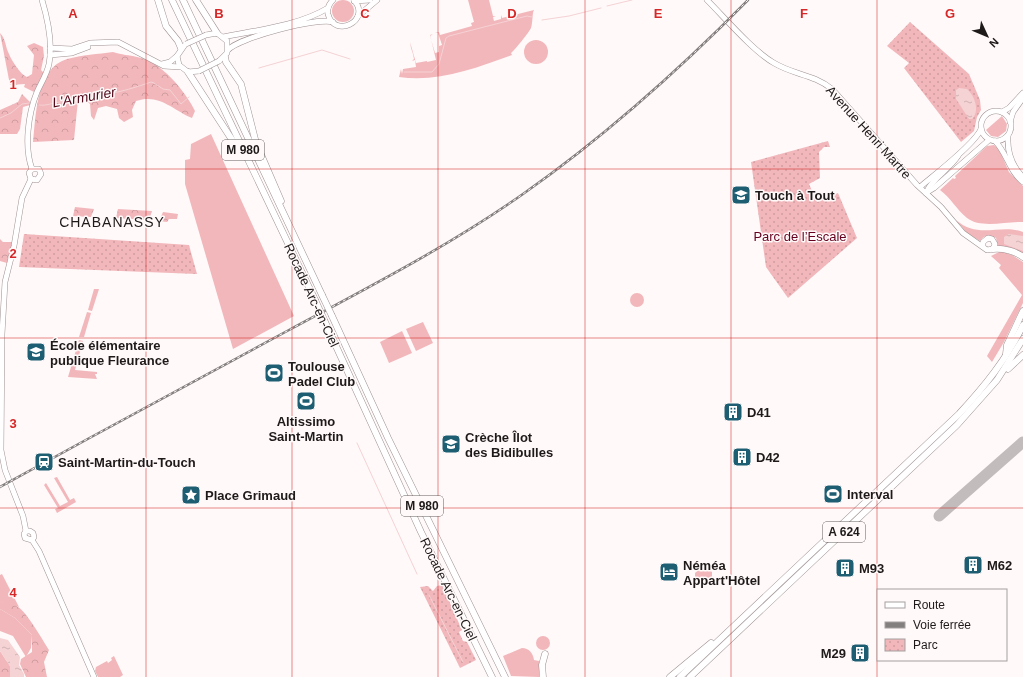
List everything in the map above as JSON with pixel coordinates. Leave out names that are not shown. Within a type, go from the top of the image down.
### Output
[{"type":"highway","points":[[158,0],[166,26],[178,41],[181,48]]},
{"type":"highway","name":"Rocade Arc-en-Ciel","points":[[172,0],[315,300],[380,444],[492,677]]},
{"type":"highway","name":"Rocade Arc-en-Ciel","points":[[182,0],[332,316],[388,438],[497,659]]},
{"type":"highway","points":[[196,0],[217,33]]},
{"type":"highway","points":[[225,57],[226,62],[241,84],[256,143],[293,228],[292,233]]},
{"type":"highway","points":[[188,72],[243,157],[254,180],[258,182]]},
{"type":"highway","points":[[993,249],[1010,251],[1023,258]]},
{"type":"highway","points":[[1009,357],[1007,344],[1023,311]]},
{"type":"highway","name":"A 624","points":[[690,677],[970,411],[997,380],[1023,325]]},
{"type":"highway","points":[[1009,357],[1023,339]]},
{"type":"highway","points":[[970,411],[985,399],[1009,368],[1023,354]]},
{"type":"highway","name":"A 624","points":[[680,677],[722,635],[959,414],[1009,357]]},
{"type":"highway","points":[[670,677],[722,635]]},
{"type":"highway","points":[[543,677],[542,666],[545,654]]},
{"type":"highway","name":"M 980","points":[[497,659],[505,677]]},
{"type":"highway","name":"M 980","points":[[497,659],[500,660],[509,677]]},
{"type":"street","points":[[42,0],[48,22],[50,54],[48,71],[35,98],[28,148],[32,169],[29,173],[31,179],[22,198],[15,242],[5,282],[2,334],[1,450],[5,470],[23,516],[26,531],[33,533],[34,537],[32,540],[39,551],[94,677]]},
{"type":"street","points":[[223,37],[243,34],[306,18],[328,8],[333,0]]},
{"type":"street","points":[[358,16],[358,10],[354,0],[370,0]]},
{"type":"street","points":[[228,50],[243,40],[304,24],[325,20],[342,26],[348,26],[377,0]]},
{"type":"street","name":"Avenue Henri Martre","points":[[706,0],[768,60],[781,67],[821,80],[832,89],[915,183],[941,206],[963,232],[983,246]]},
{"type":"street","points":[[328,8],[329,16],[333,22]]},
{"type":"street","points":[[50,48],[72,49],[90,43],[104,41],[118,42],[125,45],[160,64],[164,66],[180,67],[188,72],[199,71],[225,57],[228,50],[227,42],[217,33],[206,35],[186,44],[181,48],[177,56],[170,62],[160,64]]},
{"type":"street","points":[[50,54],[72,53],[97,45],[125,45]]},
{"type":"street","points":[[177,56],[180,67]]},
{"type":"street","points":[[1002,112],[1009,108],[1023,93]]},
{"type":"street","points":[[1010,122],[1013,112],[1023,98]]},
{"type":"street","points":[[920,187],[961,152],[979,134],[981,123],[986,115],[996,111],[1006,114],[1010,122],[1011,127],[1008,136],[1010,155],[1013,163],[1023,177]]},
{"type":"street","points":[[981,128],[982,132],[989,140],[995,142],[1001,147],[1011,169],[1023,182]]},
{"type":"street","points":[[995,142],[1008,136]]},
{"type":"street","points":[[926,193],[934,188],[989,140]]},
{"type":"street","points":[[926,193],[931,184],[954,163],[961,152]]},
{"type":"street","points":[[31,179],[37,180],[42,174],[39,169],[32,169]]},
{"type":"street","points":[[992,239],[995,244],[993,249],[987,250],[983,246],[984,240],[992,239]]},
{"type":"green space","points":[[343,0],[351,3],[354,11],[351,19],[343,22],[335,19],[332,11],[335,3]]},
{"type":"green space","points":[[468,0],[489,0],[493,16],[496,16],[493,17],[494,21],[501,19],[501,15],[502,18],[534,10],[531,28],[511,53],[512,55],[456,73],[428,78],[399,77],[401,69],[402,74],[403,69],[416,67],[415,60],[412,61],[414,59],[410,42],[416,63],[436,60],[431,40],[435,53],[439,52],[439,46],[442,45],[438,33],[435,33],[439,32],[440,35],[472,26],[471,23],[474,22]]},
{"type":"green space","points":[[910,22],[969,74],[980,100],[981,110],[977,117],[974,131],[961,142],[904,68],[909,63],[887,46]]},
{"type":"green space","points":[[0,33],[14,64],[27,77],[32,74],[34,55],[27,46],[34,43],[43,47],[44,56],[41,70],[44,73],[34,92],[24,87],[25,84],[10,85]]},
{"type":"green space","points":[[536,40],[544,44],[548,52],[544,60],[536,64],[528,60],[524,52],[528,44]]},
{"type":"green space","points":[[113,52],[146,59],[163,70],[179,86],[191,103],[195,111],[192,118],[159,101],[144,99],[136,101],[132,110],[133,117],[124,122],[119,118],[117,109],[106,106],[98,108],[94,120],[91,116],[90,104],[85,100],[78,100],[74,140],[33,142],[37,107],[43,82],[49,72],[57,64],[67,59]]},
{"type":"green space","points":[[22,94],[31,103],[30,105],[23,107],[20,129],[17,134],[0,134],[0,110],[18,102]]},
{"type":"green space","points":[[1002,116],[1007,124],[1006,131],[998,137],[991,136],[986,130]]},
{"type":"green space","points":[[211,134],[294,316],[233,349],[185,184],[185,160],[190,159],[191,144]]},
{"type":"green space","name":"Parc de l’Escale","points":[[828,141],[830,147],[824,147],[819,152],[820,178],[809,184],[817,202],[838,193],[857,238],[788,298],[766,267],[751,162]]},
{"type":"green space","points":[[994,145],[999,149],[1009,172],[1023,186],[1023,222],[987,224],[973,221],[963,215],[940,190],[953,178],[956,178],[955,176],[987,146]]},
{"type":"green space","points":[[75,207],[94,209],[91,217],[73,216]]},
{"type":"green space","points":[[118,209],[152,211],[149,220],[116,218]]},
{"type":"green space","points":[[163,212],[178,214],[177,219],[169,219],[167,222],[159,221]]},
{"type":"green space","points":[[956,220],[973,229],[1006,229],[1023,232],[1023,255],[998,247],[996,238],[991,236],[985,236],[980,241],[967,233]]},
{"type":"green space","points":[[24,234],[189,245],[197,274],[19,267]]},
{"type":"green space","points":[[0,239],[3,242],[13,242],[7,263],[0,261]]},
{"type":"green space","points":[[1001,251],[1012,255],[1023,262],[1023,303],[1004,342],[992,362],[987,356],[1022,295],[999,268],[1001,265],[991,256]]},
{"type":"green space","points":[[94,289],[99,289],[92,311],[88,310]]},
{"type":"green space","points":[[634,293],[640,293],[644,297],[644,303],[640,307],[634,307],[630,303],[630,297]]},
{"type":"green space","points":[[87,312],[91,313],[84,337],[79,337]]},
{"type":"green space","points":[[423,322],[433,343],[416,351],[406,329]]},
{"type":"green space","points":[[402,331],[412,353],[389,363],[380,342]]},
{"type":"green space","points":[[79,340],[83,341],[75,370],[97,372],[97,374],[95,374],[97,379],[68,377]]},
{"type":"green space","points":[[57,477],[70,500],[74,498],[76,502],[57,513],[55,509],[58,508],[44,485],[46,483],[60,506],[68,502],[54,478]]},
{"type":"green space","points":[[701,567],[706,567],[712,572],[710,582],[706,577],[704,578],[707,583],[703,584],[698,582],[695,578],[695,573]]},
{"type":"green space","points":[[2,574],[19,607],[0,602],[0,575]]},
{"type":"green space","points":[[442,585],[462,630],[459,632],[463,641],[467,642],[476,660],[460,668],[420,587],[428,586],[433,591],[437,586]]},
{"type":"green space","points":[[0,602],[5,602],[18,607],[30,620],[39,634],[49,650],[44,662],[47,677],[26,677],[20,664],[21,659],[32,652],[32,635],[15,618],[0,609]]},
{"type":"green space","points":[[0,609],[15,618],[32,635],[31,648],[26,657],[13,636],[0,631]]},
{"type":"green space","points":[[540,636],[546,636],[550,640],[550,646],[546,650],[540,650],[536,646],[536,640]]},
{"type":"green space","points":[[522,648],[529,650],[533,655],[534,660],[539,661],[539,677],[511,676],[503,656]]},
{"type":"green space","points":[[0,651],[10,666],[10,677],[0,677]]},
{"type":"green space","points":[[114,656],[123,675],[120,677],[98,677],[95,671],[96,667],[107,661],[108,663]]},
{"type":"water","points":[[959,88],[967,89],[974,99],[976,104],[976,112],[972,119],[969,119],[956,99],[956,90]]},
{"type":"water","points":[[1009,234],[1023,236],[1023,251],[1004,244],[1004,237]]},
{"type":"water","points":[[0,638],[8,640],[20,657],[19,665],[24,677],[10,677],[10,666],[0,651]]},
{"type":"waterway","name":"L'Armurier","points":[[607,6],[632,0]]},
{"type":"waterway","name":"L'Armurier","points":[[542,20],[569,16],[601,8]]},
{"type":"waterway","name":"L'Armurier","points":[[404,72],[432,72],[439,64],[446,38],[449,36],[527,16],[532,17]]},
{"type":"waterway","name":"L'Armurier","points":[[259,68],[322,50],[350,59]]},
{"type":"waterway","name":"L'Armurier","points":[[39,105],[106,95],[151,82],[163,89],[170,90],[181,104],[189,97]]},
{"type":"waterway","name":"L'Armurier","points":[[0,118],[11,113],[22,104],[29,103]]},
{"type":"waterway","points":[[357,443],[417,574]]},
{"type":"waterway","points":[[429,595],[463,662]]},
{"type":"taxiway","points":[[939,516],[1023,442]]},
{"type":"railway","points":[[0,487],[379,282],[438,249],[495,213],[582,150],[640,102],[695,52],[748,0]]},
{"type":"place","name":"Touch à Tout","points":[[741,195]]},
{"type":"place","name":"École élémentaire publique Fleurance","points":[[36,352]]},
{"type":"place","name":"Toulouse Padel Club","points":[[274,373]]},
{"type":"place","name":"Altissimo Saint-Martin","points":[[306,401]]},
{"type":"place","name":"D41","points":[[733,412]]},
{"type":"place","name":"Crèche Îlot des Bidibulles","points":[[451,444]]},
{"type":"place","name":"D42","points":[[742,457]]},
{"type":"place","name":"Saint-Martin-du-Touch","points":[[44,462]]},
{"type":"place","name":"Interval","points":[[833,494]]},
{"type":"place","name":"Place Grimaud","points":[[191,495]]},
{"type":"place","name":"M62","points":[[973,565]]},
{"type":"place","name":"M93","points":[[845,568]]},
{"type":"place","name":"Néméa Appart'Hôtel","points":[[669,572]]},
{"type":"place","name":"M29","points":[[860,653]]},
{"type":"district","name":"CHABANASSY","points":[[112,222]]}]
